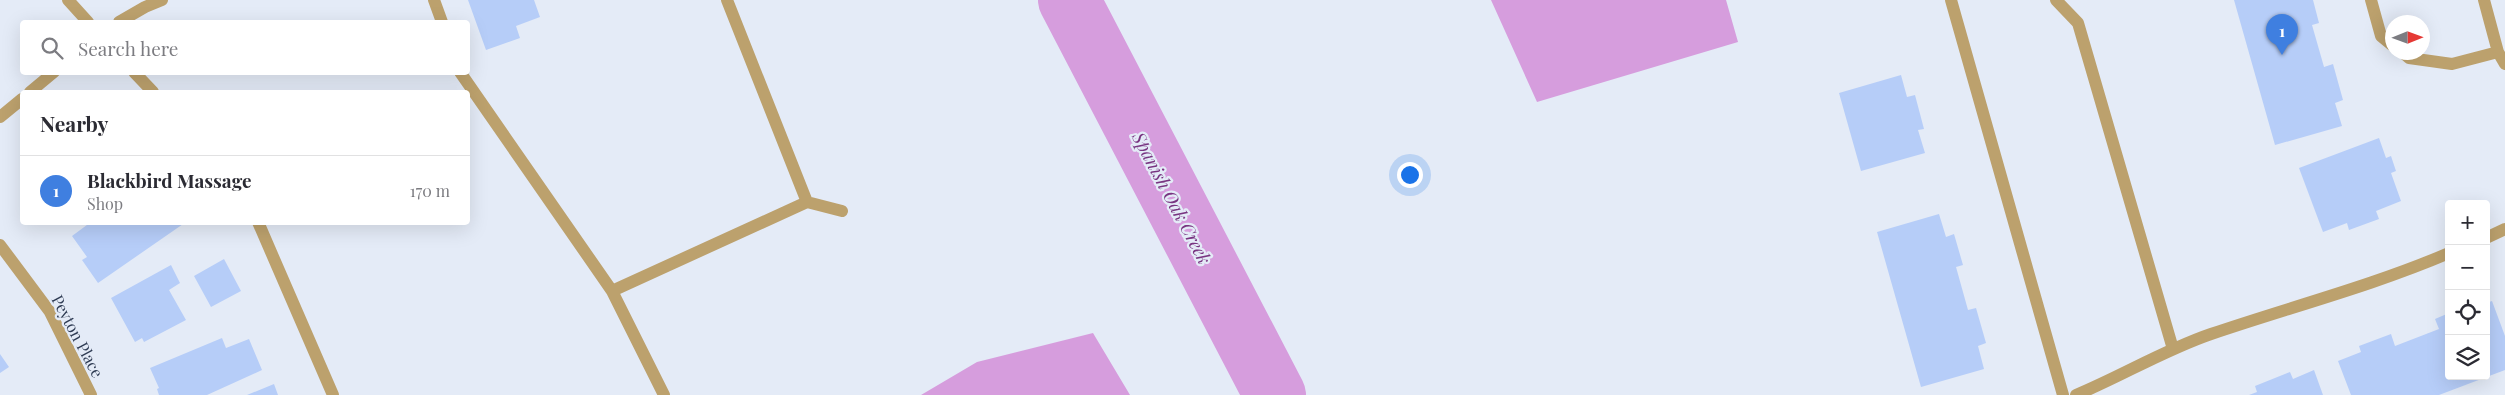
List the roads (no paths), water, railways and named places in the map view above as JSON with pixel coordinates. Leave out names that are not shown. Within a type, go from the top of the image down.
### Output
[{"type":"street","points":[[68,0],[86,20]]},
{"type":"street","points":[[122,20],[144,7],[162,0]]},
{"type":"street","points":[[434,0],[441,20]]},
{"type":"street","points":[[727,0],[807,202]]},
{"type":"street","points":[[1951,0],[2063,395]]},
{"type":"street","points":[[2056,0],[2078,23],[2173,349]]},
{"type":"street","points":[[2371,0],[2381,36],[2385,39]]},
{"type":"street","points":[[2484,0],[2498,52],[2505,64]]},
{"type":"street","points":[[2423,60],[2452,64],[2498,52]]},
{"type":"street","points":[[32,90],[50,75]]},
{"type":"street","points":[[137,75],[151,90]]},
{"type":"street","points":[[462,75],[612,291],[664,395]]},
{"type":"street","points":[[0,117],[20,100]]},
{"type":"street","points":[[612,291],[807,202],[842,211]]},
{"type":"street","points":[[259,225],[333,395]]},
{"type":"street","points":[[2490,236],[2505,229]]},
{"type":"street","name":"Peyton Place","points":[[0,245],[50,312],[91,395]]},
{"type":"street","points":[[2076,395],[2119,377],[2173,349],[2210,334],[2412,269],[2445,255]]},
{"type":"waterway","name":"Spanish Oak Creek","points":[[1069,0],[1275,395]]},
{"type":"place","name":"Blackbird Massage","points":[[2282,55]]}]
